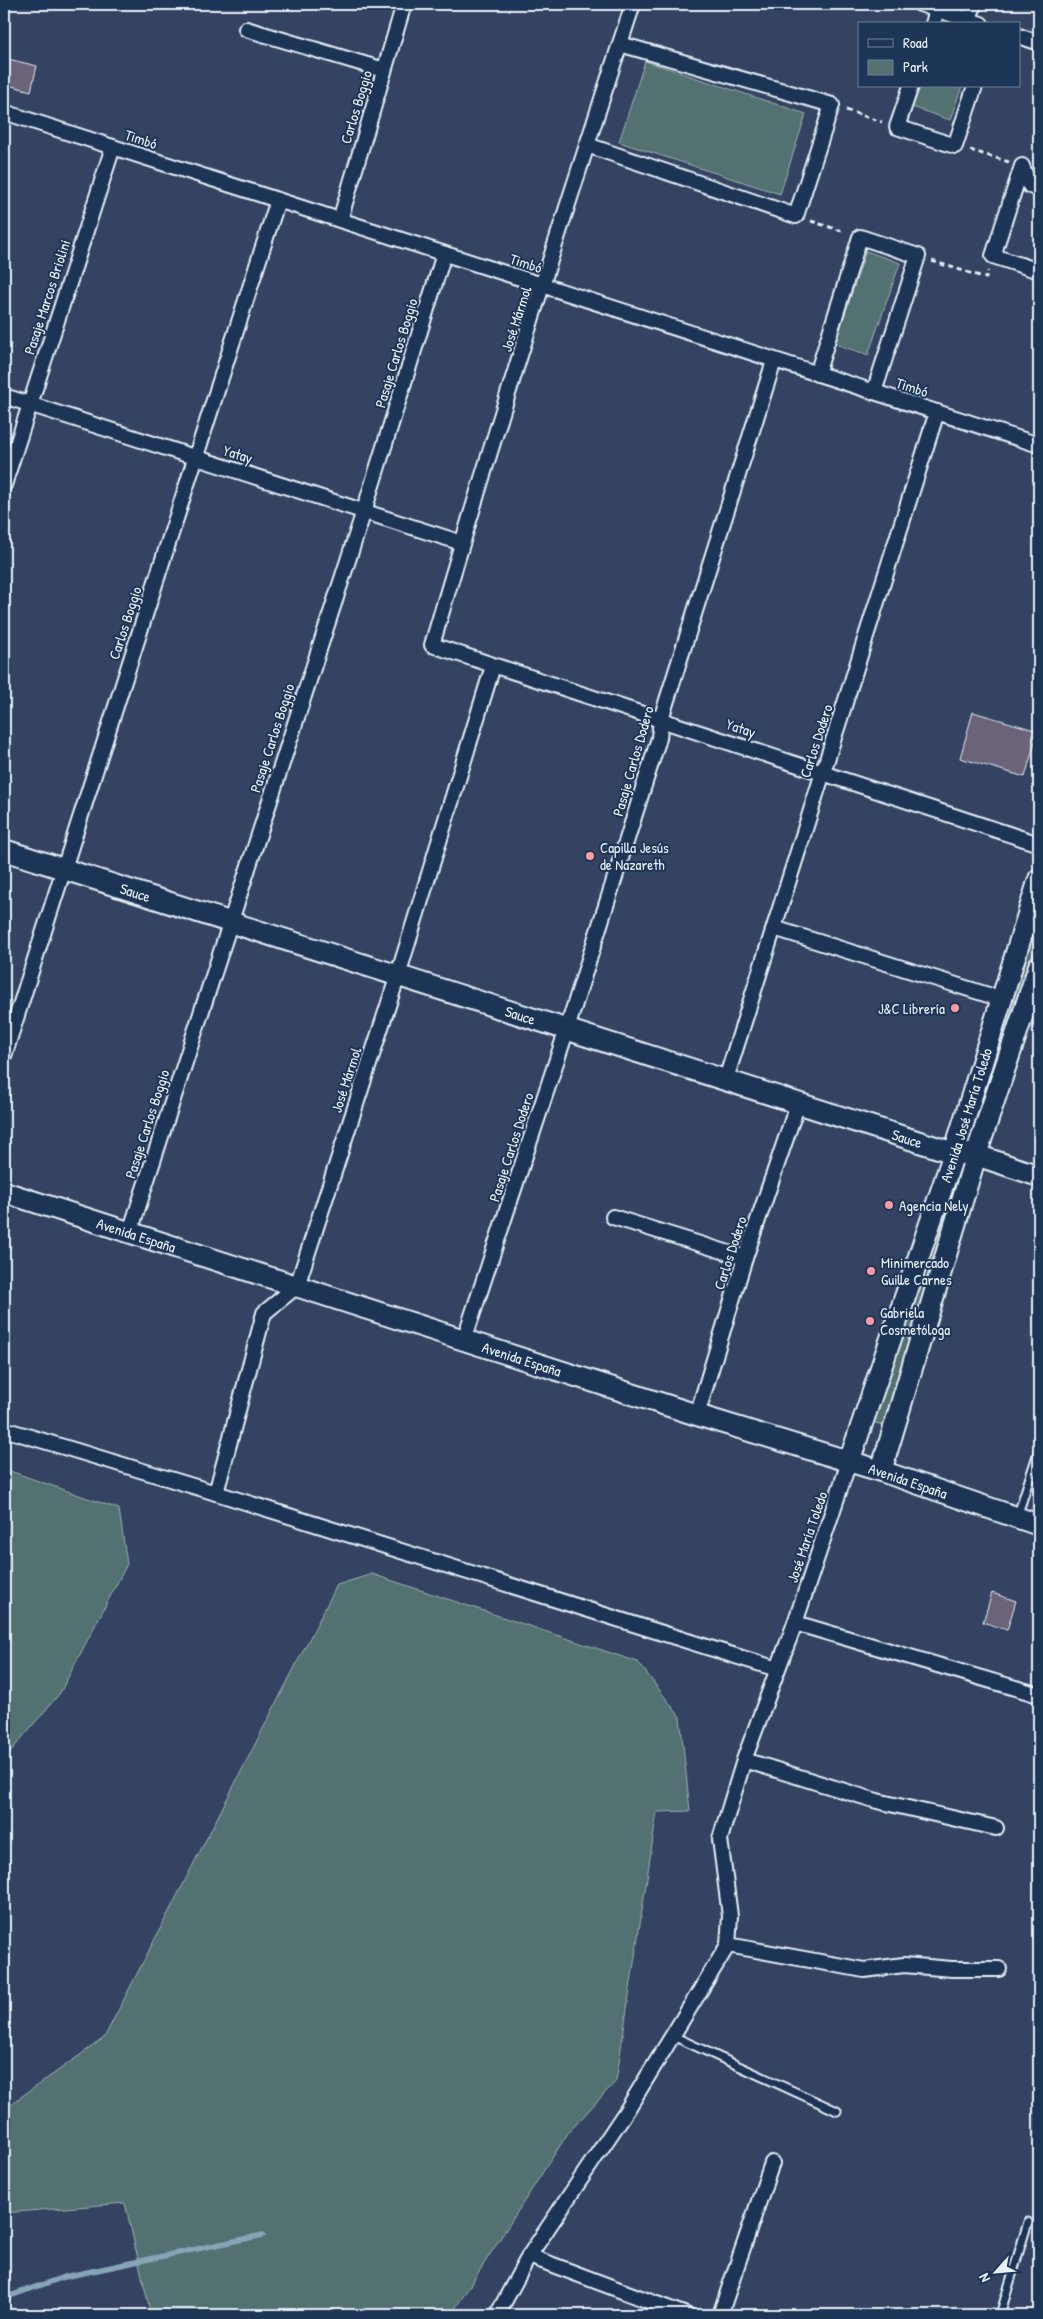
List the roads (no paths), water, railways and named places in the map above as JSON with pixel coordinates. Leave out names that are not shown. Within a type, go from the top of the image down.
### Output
[{"type":"main road","name":"Sauce","points":[[4,850],[954,1153],[976,1155],[1039,1176]]},
{"type":"main road","name":"Avenida José María Toledo","points":[[849,1462],[954,1153],[1039,879]]},
{"type":"main road","name":"Avenida José María Toledo","points":[[881,1471],[976,1155],[1039,966]]},
{"type":"main road","name":"Avenida España","points":[[4,1192],[697,1415],[881,1471],[1039,1525]]},
{"type":"street","name":"Carlos Boggio","points":[[340,220],[404,4]]},
{"type":"street","name":"José Mármol","points":[[432,646],[462,543],[544,286],[586,145],[633,4]]},
{"type":"street","points":[[920,4],[975,22],[974,4]]},
{"type":"street","points":[[933,22],[938,9]]},
{"type":"street","points":[[246,29],[384,70]]},
{"type":"street","points":[[1020,36],[1039,43]]},
{"type":"street","points":[[586,145],[796,216],[832,106],[620,44]]},
{"type":"street","points":[[910,88],[897,127],[956,146],[974,88]]},
{"type":"street","name":"Timbó","points":[[4,112],[1039,446]]},
{"type":"street","name":"Pasaje Marcos Briolini","points":[[4,485],[113,147]]},
{"type":"street","points":[[1039,189],[1030,186],[1022,166],[993,256],[1039,271]]},
{"type":"street","name":"Carlos Boggio","points":[[4,1056],[278,200]]},
{"type":"street","points":[[817,374],[860,237],[918,256],[874,392]]},
{"type":"street","name":"Pasaje Carlos Boggio","points":[[130,1232],[229,921],[364,511],[444,254]]},
{"type":"street","name":"Pasaje Carlos Dodero","points":[[464,1340],[567,1029],[659,738],[661,719],[774,361]]},
{"type":"street","name":"Yatay","points":[[4,396],[462,543]]},
{"type":"street","name":"Carlos Dodero","points":[[726,1079],[937,412]]},
{"type":"street","name":"Yatay","points":[[432,646],[661,719],[1039,844]]},
{"type":"street","name":"José Mármol","points":[[296,1286],[398,975],[493,666]]},
{"type":"street","points":[[774,928],[1001,999]]},
{"type":"street","name":"Carlos Dodero","points":[[697,1415],[745,1258],[798,1102]]},
{"type":"street","points":[[612,1217],[745,1258]]},
{"type":"street","points":[[216,1493],[264,1312],[296,1286]]},
{"type":"street","points":[[4,1429],[216,1493],[778,1669]]},
{"type":"street","name":"José María Toledo","points":[[728,1945],[730,1916],[720,1839],[744,1760],[795,1623],[849,1462]]},
{"type":"street","points":[[795,1623],[1039,1696]]},
{"type":"street","points":[[744,1760],[877,1801],[996,1828]]},
{"type":"street","points":[[497,2315],[530,2256],[627,2110],[728,1945],[864,1970],[904,1965],[952,1969],[999,1969]]},
{"type":"street","points":[[720,2315],[772,2164]]},
{"type":"street","points":[[530,2256],[686,2315]]},
{"type":"lane","points":[[1017,1517],[1039,1449]]},
{"type":"lane","points":[[673,2036],[836,2111]]},
{"type":"lane","points":[[1000,2315],[1028,2222]]},
{"type":"waterway","points":[[4,2296],[7,2297],[64,2277],[263,2235]]},
{"type":"place","name":"Capilla Jesús de Nazareth","points":[[590,856]]},
{"type":"place","name":"J&C Librería","points":[[955,1008]]},
{"type":"place","name":"Agencia Nely","points":[[889,1205]]},
{"type":"place","name":"Minimercado Guille Carnes","points":[[871,1271]]},
{"type":"place","name":"Gabriela Cosmetóloga","points":[[870,1321]]}]
